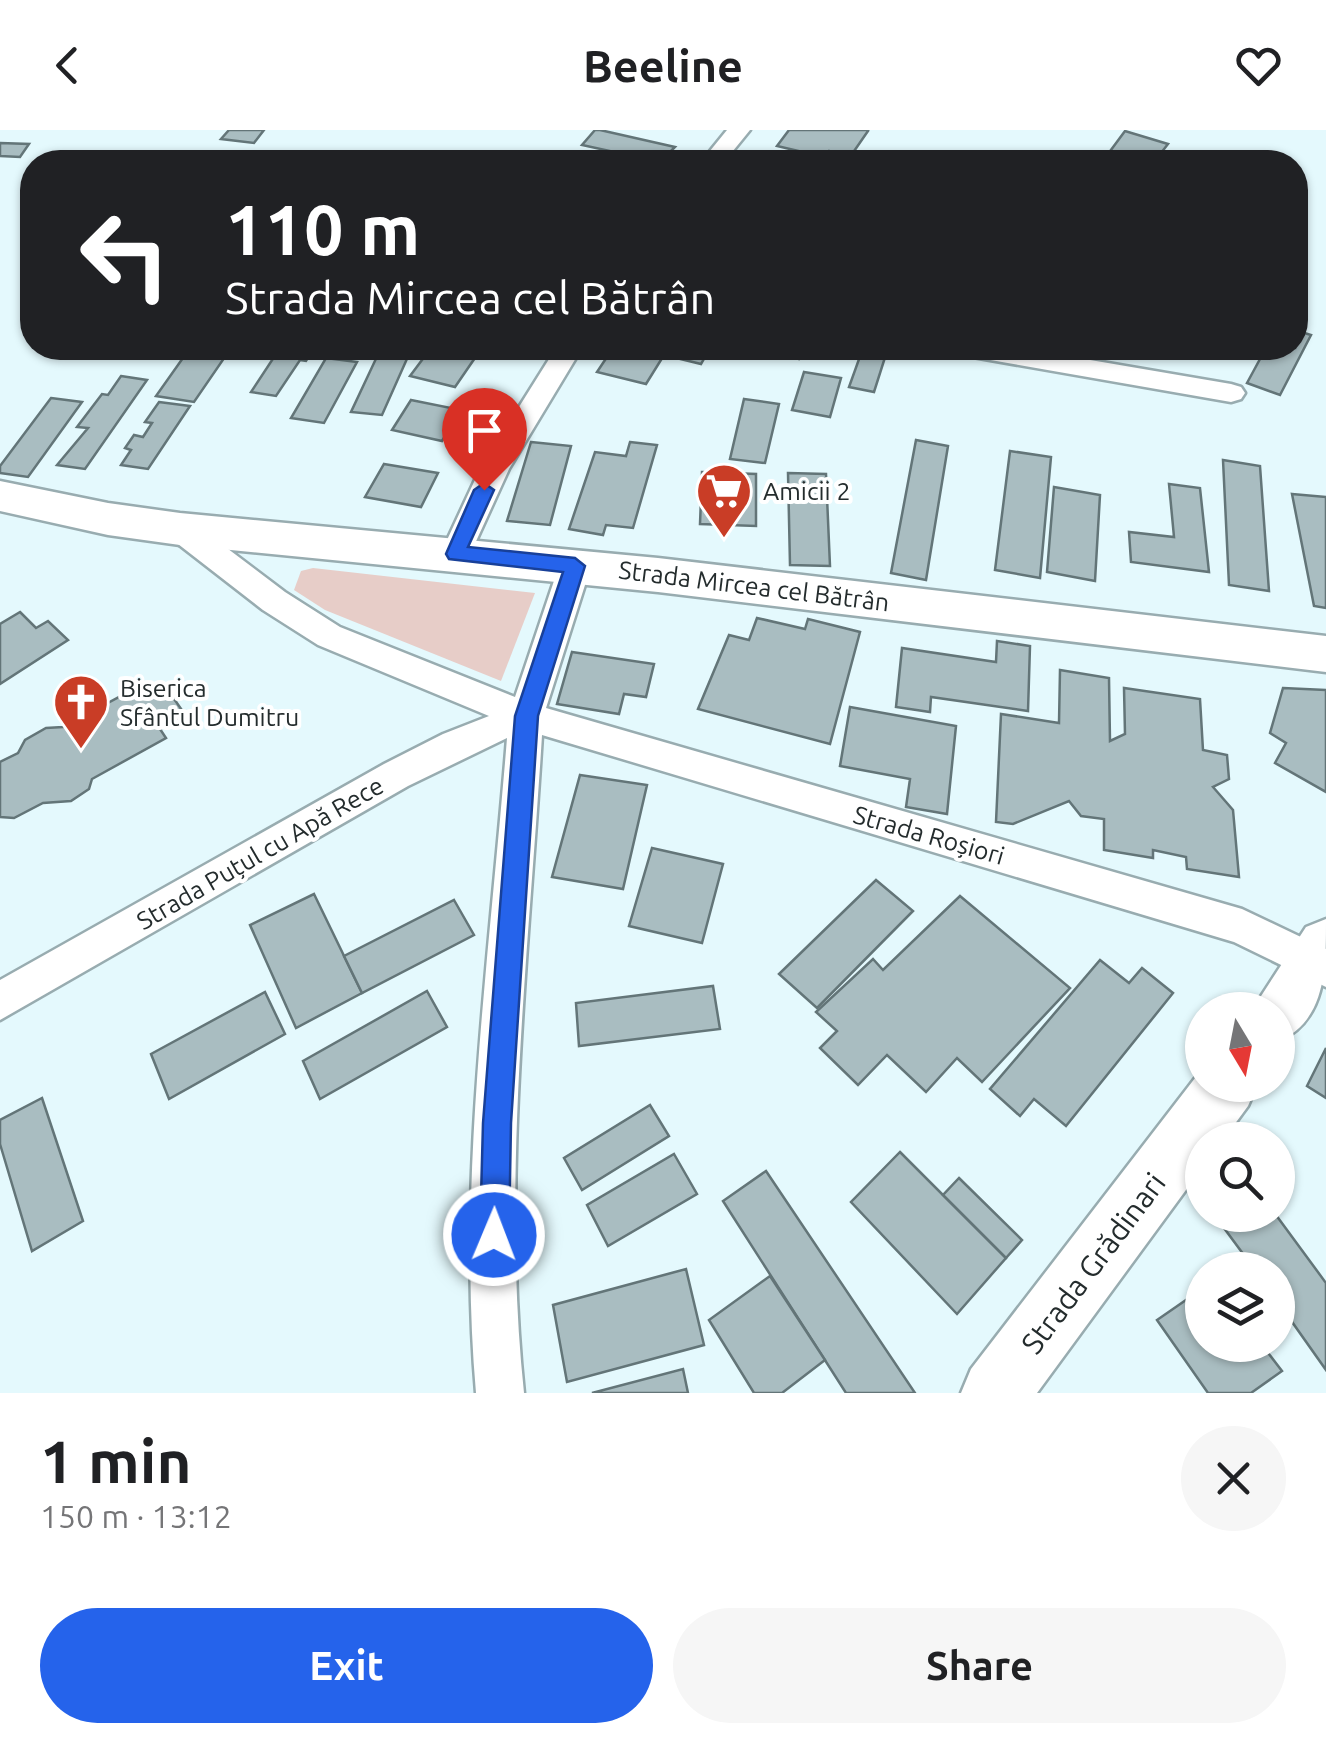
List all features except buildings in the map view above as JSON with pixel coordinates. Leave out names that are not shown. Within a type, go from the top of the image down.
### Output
[{"type":"street","points":[[722,150],[739,130]]},
{"type":"street","points":[[456,554],[495,469],[562,360]]},
{"type":"street","points":[[1041,360],[1232,393]]},
{"type":"street","name":"Strada Mircea cel Bătrân","points":[[0,496],[108,519],[180,529],[575,566],[1326,654]]},
{"type":"street","name":"Strada Mircea cel Bătrân","points":[[180,529],[274,602],[329,636],[526,716]]},
{"type":"street","points":[[500,1393],[492,1310],[497,1123],[526,716],[575,566]]},
{"type":"street","name":"Strada Roșiori","points":[[526,716],[1242,927],[1322,959]]},
{"type":"street","name":"Strada Puțul cu Apă Rece","points":[[0,1002],[396,775],[456,744],[526,716]]},
{"type":"street","points":[[1295,993],[1322,959]]},
{"type":"street","name":"Strada Grădinari","points":[[995,1393],[1214,1102]]},
{"type":"shaded area","points":[[313,568],[535,593],[501,681],[325,610],[294,590],[301,571]]},
{"type":"place","name":"Amicii 2","points":[[724,540]]},
{"type":"place","name":"Biserica Sfântul Dumitru","points":[[81,751]]},
{"type":"route","points":[[484,490],[456,554],[575,566],[526,716],[497,1123],[494,1235]]}]
